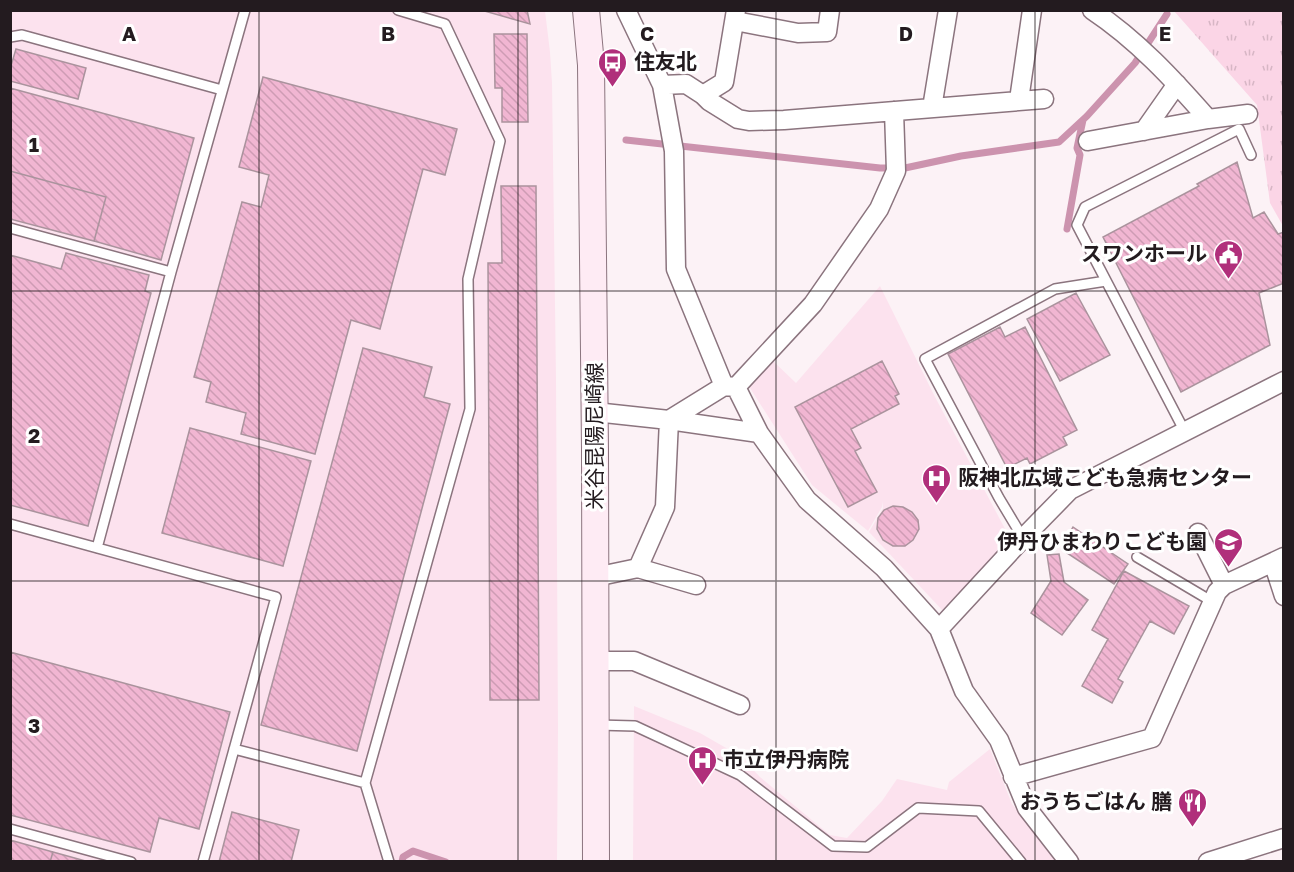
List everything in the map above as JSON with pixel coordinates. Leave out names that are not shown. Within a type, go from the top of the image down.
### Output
[{"type":"main road","name":"米谷昆陽尼崎線","points":[[586,10],[591,65],[595,412],[596,861]]},
{"type":"street","points":[[626,10],[662,85],[674,151],[676,268],[730,386],[759,433],[807,500],[884,568],[939,629],[964,691],[999,740],[1027,808],[1070,861]]},
{"type":"street","points":[[703,95],[724,82],[735,16],[798,33],[834,32],[830,10]]},
{"type":"street","points":[[932,108],[948,10]]},
{"type":"street","points":[[1019,100],[1032,10]]},
{"type":"street","points":[[1092,10],[1144,51],[1209,119]]},
{"type":"street","points":[[662,85],[686,84],[709,101],[738,118],[749,121],[1044,99]]},
{"type":"street","points":[[1144,131],[1177,84]]},
{"type":"street","points":[[669,420],[730,386],[813,304],[879,209],[896,171],[894,111]]},
{"type":"street","points":[[1088,141],[1248,114]]},
{"type":"street","points":[[939,629],[1070,490],[1284,381]]},
{"type":"street","points":[[595,412],[759,433]]},
{"type":"street","points":[[638,568],[666,507],[669,420]]},
{"type":"street","points":[[1198,533],[1224,585]]},
{"type":"street","points":[[1013,777],[1152,738],[1217,592],[1224,585],[1278,559],[1284,596]]},
{"type":"street","points":[[595,577],[638,568],[696,585]]},
{"type":"street","points":[[596,661],[634,661],[740,705]]},
{"type":"street","points":[[1208,861],[1284,838]]},
{"type":"lane","points":[[97,548],[171,272],[245,10]]},
{"type":"lane","points":[[389,861],[365,783],[470,409],[468,279],[500,141],[444,24],[398,10]]},
{"type":"lane","points":[[10,37],[22,35],[222,90]]},
{"type":"lane","points":[[1185,432],[1077,225],[1085,207],[1239,129],[1251,155]]},
{"type":"lane","points":[[10,228],[171,272]]},
{"type":"lane","points":[[1023,538],[999,498],[925,359],[1055,289],[1106,281]]},
{"type":"lane","points":[[10,524],[276,597],[203,861]]},
{"type":"lane","points":[[1137,557],[1213,602]]},
{"type":"lane","points":[[596,725],[635,726],[740,775],[833,846],[867,847],[918,808],[980,811],[1021,861]]},
{"type":"lane","points":[[234,749],[365,783]]},
{"type":"lane","points":[[10,829],[131,861]]},
{"type":"shaded area","points":[[10,11],[545,11],[552,83],[556,379],[557,861],[11,861]]},
{"type":"shaded area","points":[[880,286],[934,395],[1012,542],[944,612],[869,532],[883,508],[882,501],[882,507],[868,531],[812,485],[750,388],[750,382],[772,360],[796,383]]},
{"type":"shaded area","name":"市立伊丹病院","points":[[634,706],[700,733],[740,756],[760,777],[830,835],[847,838],[882,801],[897,779],[947,790],[949,782],[990,749],[1012,804],[1057,861],[633,862]]},
{"type":"green space","points":[[1174,11],[1283,11],[1283,226],[1270,203],[1257,105]]},
{"type":"building","points":[[481,10],[527,10],[530,24]]},
{"type":"building","points":[[494,34],[527,34],[528,122],[502,122],[502,88],[495,88]]},
{"type":"building","points":[[16,49],[86,68],[78,99],[10,81],[10,69]]},
{"type":"building","points":[[263,77],[457,129],[445,175],[423,169],[380,329],[351,320],[315,454],[241,434],[246,413],[206,402],[211,382],[194,377],[242,202],[261,207],[269,175],[239,167]]},
{"type":"building","points":[[10,88],[194,138],[161,260],[94,241],[106,197],[10,171]]},
{"type":"building","name":"スワンホール","points":[[1237,162],[1253,218],[1264,212],[1278,234],[1284,232],[1284,283],[1259,293],[1270,345],[1181,392],[1103,237],[1199,186],[1197,184]]},
{"type":"building","points":[[10,171],[106,197],[94,241],[10,219]]},
{"type":"building","points":[[501,186],[536,186],[539,700],[490,700],[488,263],[502,263]]},
{"type":"building","points":[[66,253],[149,275],[145,291],[151,293],[88,526],[10,505],[10,255],[61,269]]},
{"type":"building","points":[[1076,293],[1110,355],[1060,381],[1027,319]]},
{"type":"building","points":[[1000,327],[1005,337],[1025,327],[1077,430],[1063,437],[1067,445],[1030,464],[1027,458],[1007,468],[948,354]]},
{"type":"building","points":[[363,348],[432,367],[424,397],[450,404],[357,751],[261,725]]},
{"type":"building","points":[[882,361],[899,394],[895,396],[899,404],[851,429],[861,448],[855,451],[877,492],[848,507],[795,407]]},
{"type":"building","points":[[190,428],[311,461],[283,566],[162,533]]},
{"type":"building","points":[[893,506],[903,507],[912,512],[918,520],[919,529],[913,540],[905,546],[893,546],[883,540],[877,529],[878,518],[884,510]]},
{"type":"building","points":[[1073,527],[1128,564],[1114,584],[1064,551],[1073,537],[1069,534]]},
{"type":"building","points":[[1059,554],[1064,582],[1088,600],[1062,635],[1031,613],[1051,581],[1047,555]]},
{"type":"building","points":[[1124,571],[1189,606],[1174,634],[1150,621],[1118,679],[1123,682],[1112,703],[1082,686],[1108,639],[1092,630]]},
{"type":"building","points":[[10,652],[230,712],[199,829],[159,818],[150,852],[10,815]]},
{"type":"building","points":[[232,812],[299,830],[291,862],[219,862]]},
{"type":"building","points":[[10,840],[53,852],[50,862],[10,862]]},
{"type":"building","points":[[53,852],[89,862],[50,862]]},
{"type":"waterway","points":[[626,140],[880,168],[905,168],[961,156],[1059,142],[1087,116],[1135,63],[1167,14]]},
{"type":"waterway","points":[[1067,229],[1080,155],[1077,148],[1083,120]]},
{"type":"waterway","points":[[402,862],[403,857],[413,851],[446,862]]},
{"type":"place","name":"住友北","points":[[613,88]]},
{"type":"place","name":"スワンホール","points":[[1228,280]]},
{"type":"place","name":"阪神北広域こども急病センター","points":[[937,504]]},
{"type":"place","name":"伊丹ひまわりこども園","points":[[1228,568]]},
{"type":"place","name":"市立伊丹病院","points":[[702,786]]},
{"type":"place","name":"おうちごはん 膳","points":[[1193,828]]}]
